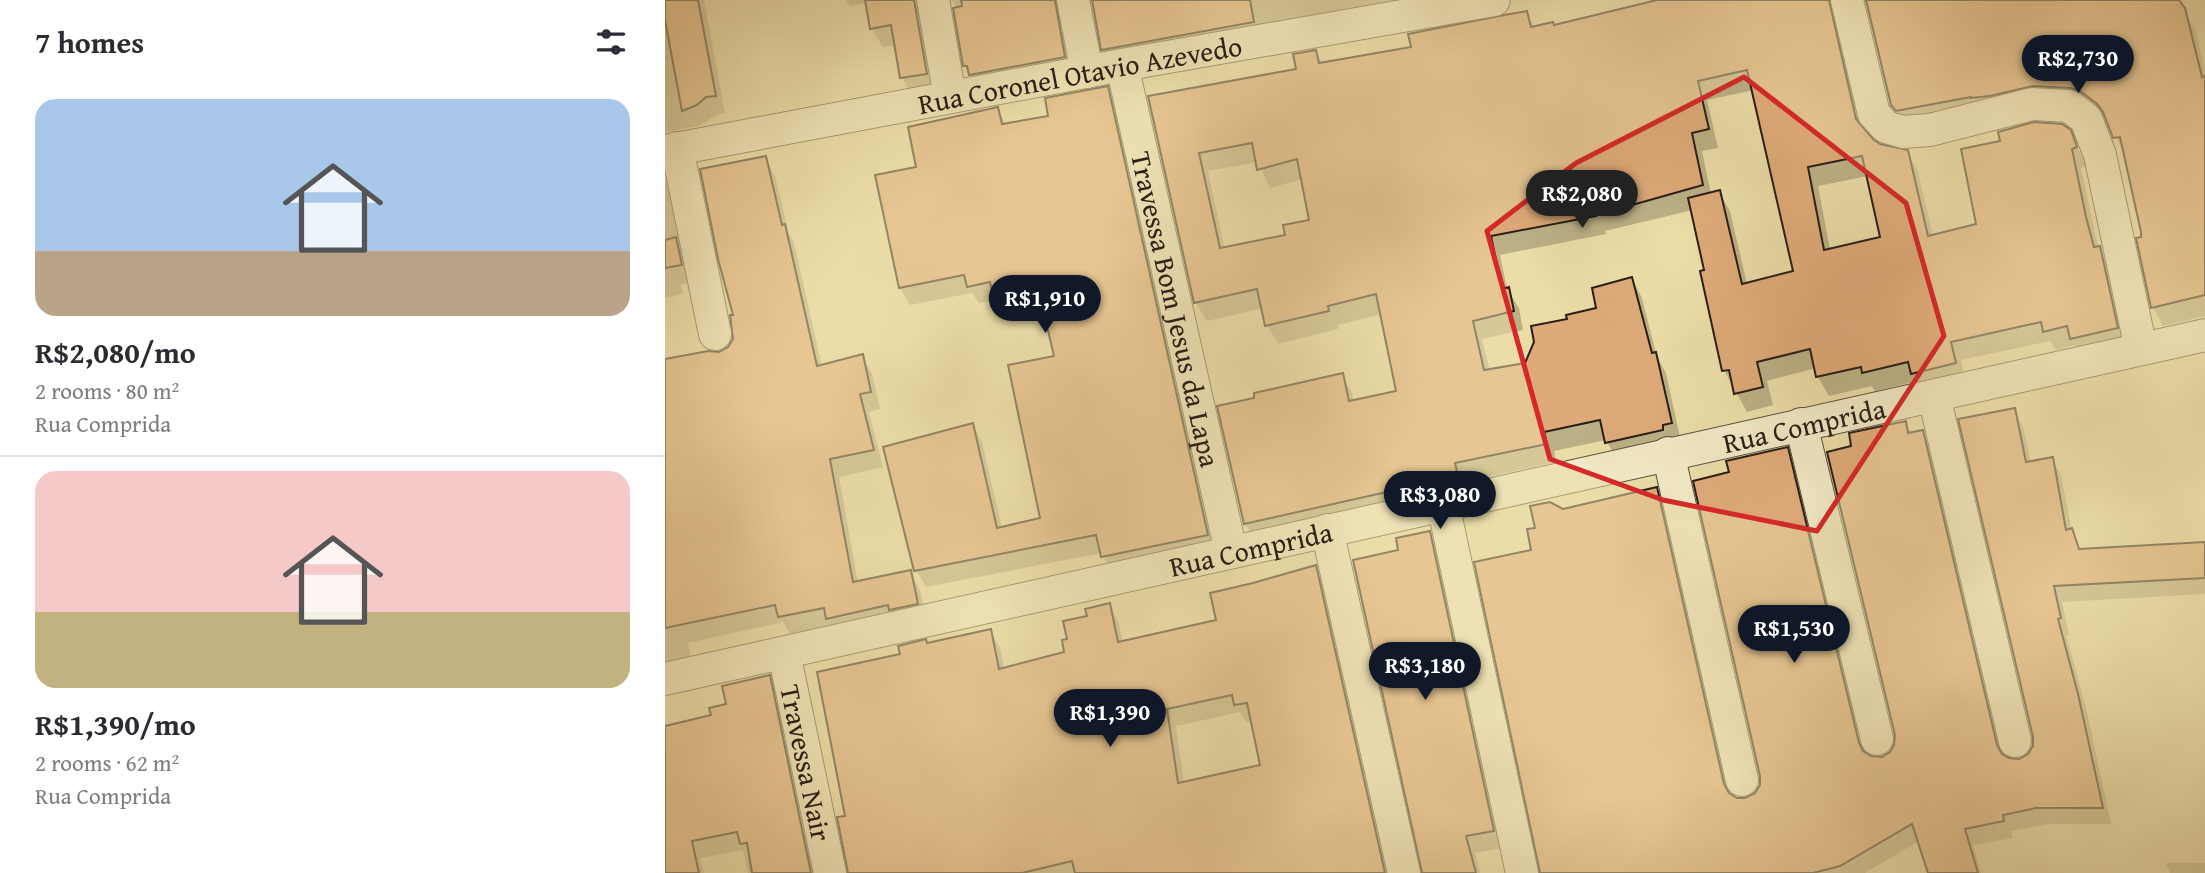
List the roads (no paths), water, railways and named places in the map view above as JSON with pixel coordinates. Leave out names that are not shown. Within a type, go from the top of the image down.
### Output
[{"type":"street","points":[[933,0],[950,97]]},
{"type":"street","points":[[1073,0],[1087,72]]},
{"type":"street","name":"Rua Coronel Otavio Azevedo","points":[[671,149],[1445,4],[1494,0]]},
{"type":"street","points":[[1847,0],[1874,114],[1886,127],[1903,132],[1930,130],[2022,107],[2051,103],[2069,106],[2086,119],[2100,155],[2141,349]]},
{"type":"street","name":"Travessa Bom Jesus da Lapa","points":[[1122,65],[1231,552]]},
{"type":"street","points":[[671,149],[715,334]]},
{"type":"street","name":"Rua Comprida","points":[[665,679],[2205,335]]},
{"type":"street","points":[[1934,396],[2015,741]]},
{"type":"street","points":[[1801,424],[1877,739]]},
{"type":"street","points":[[1668,453],[1742,780]]},
{"type":"street","points":[[1443,504],[1523,873]]},
{"type":"street","points":[[1327,530],[1404,873]]},
{"type":"street","name":"Travessa Nair","points":[[784,653],[830,873]]}]
